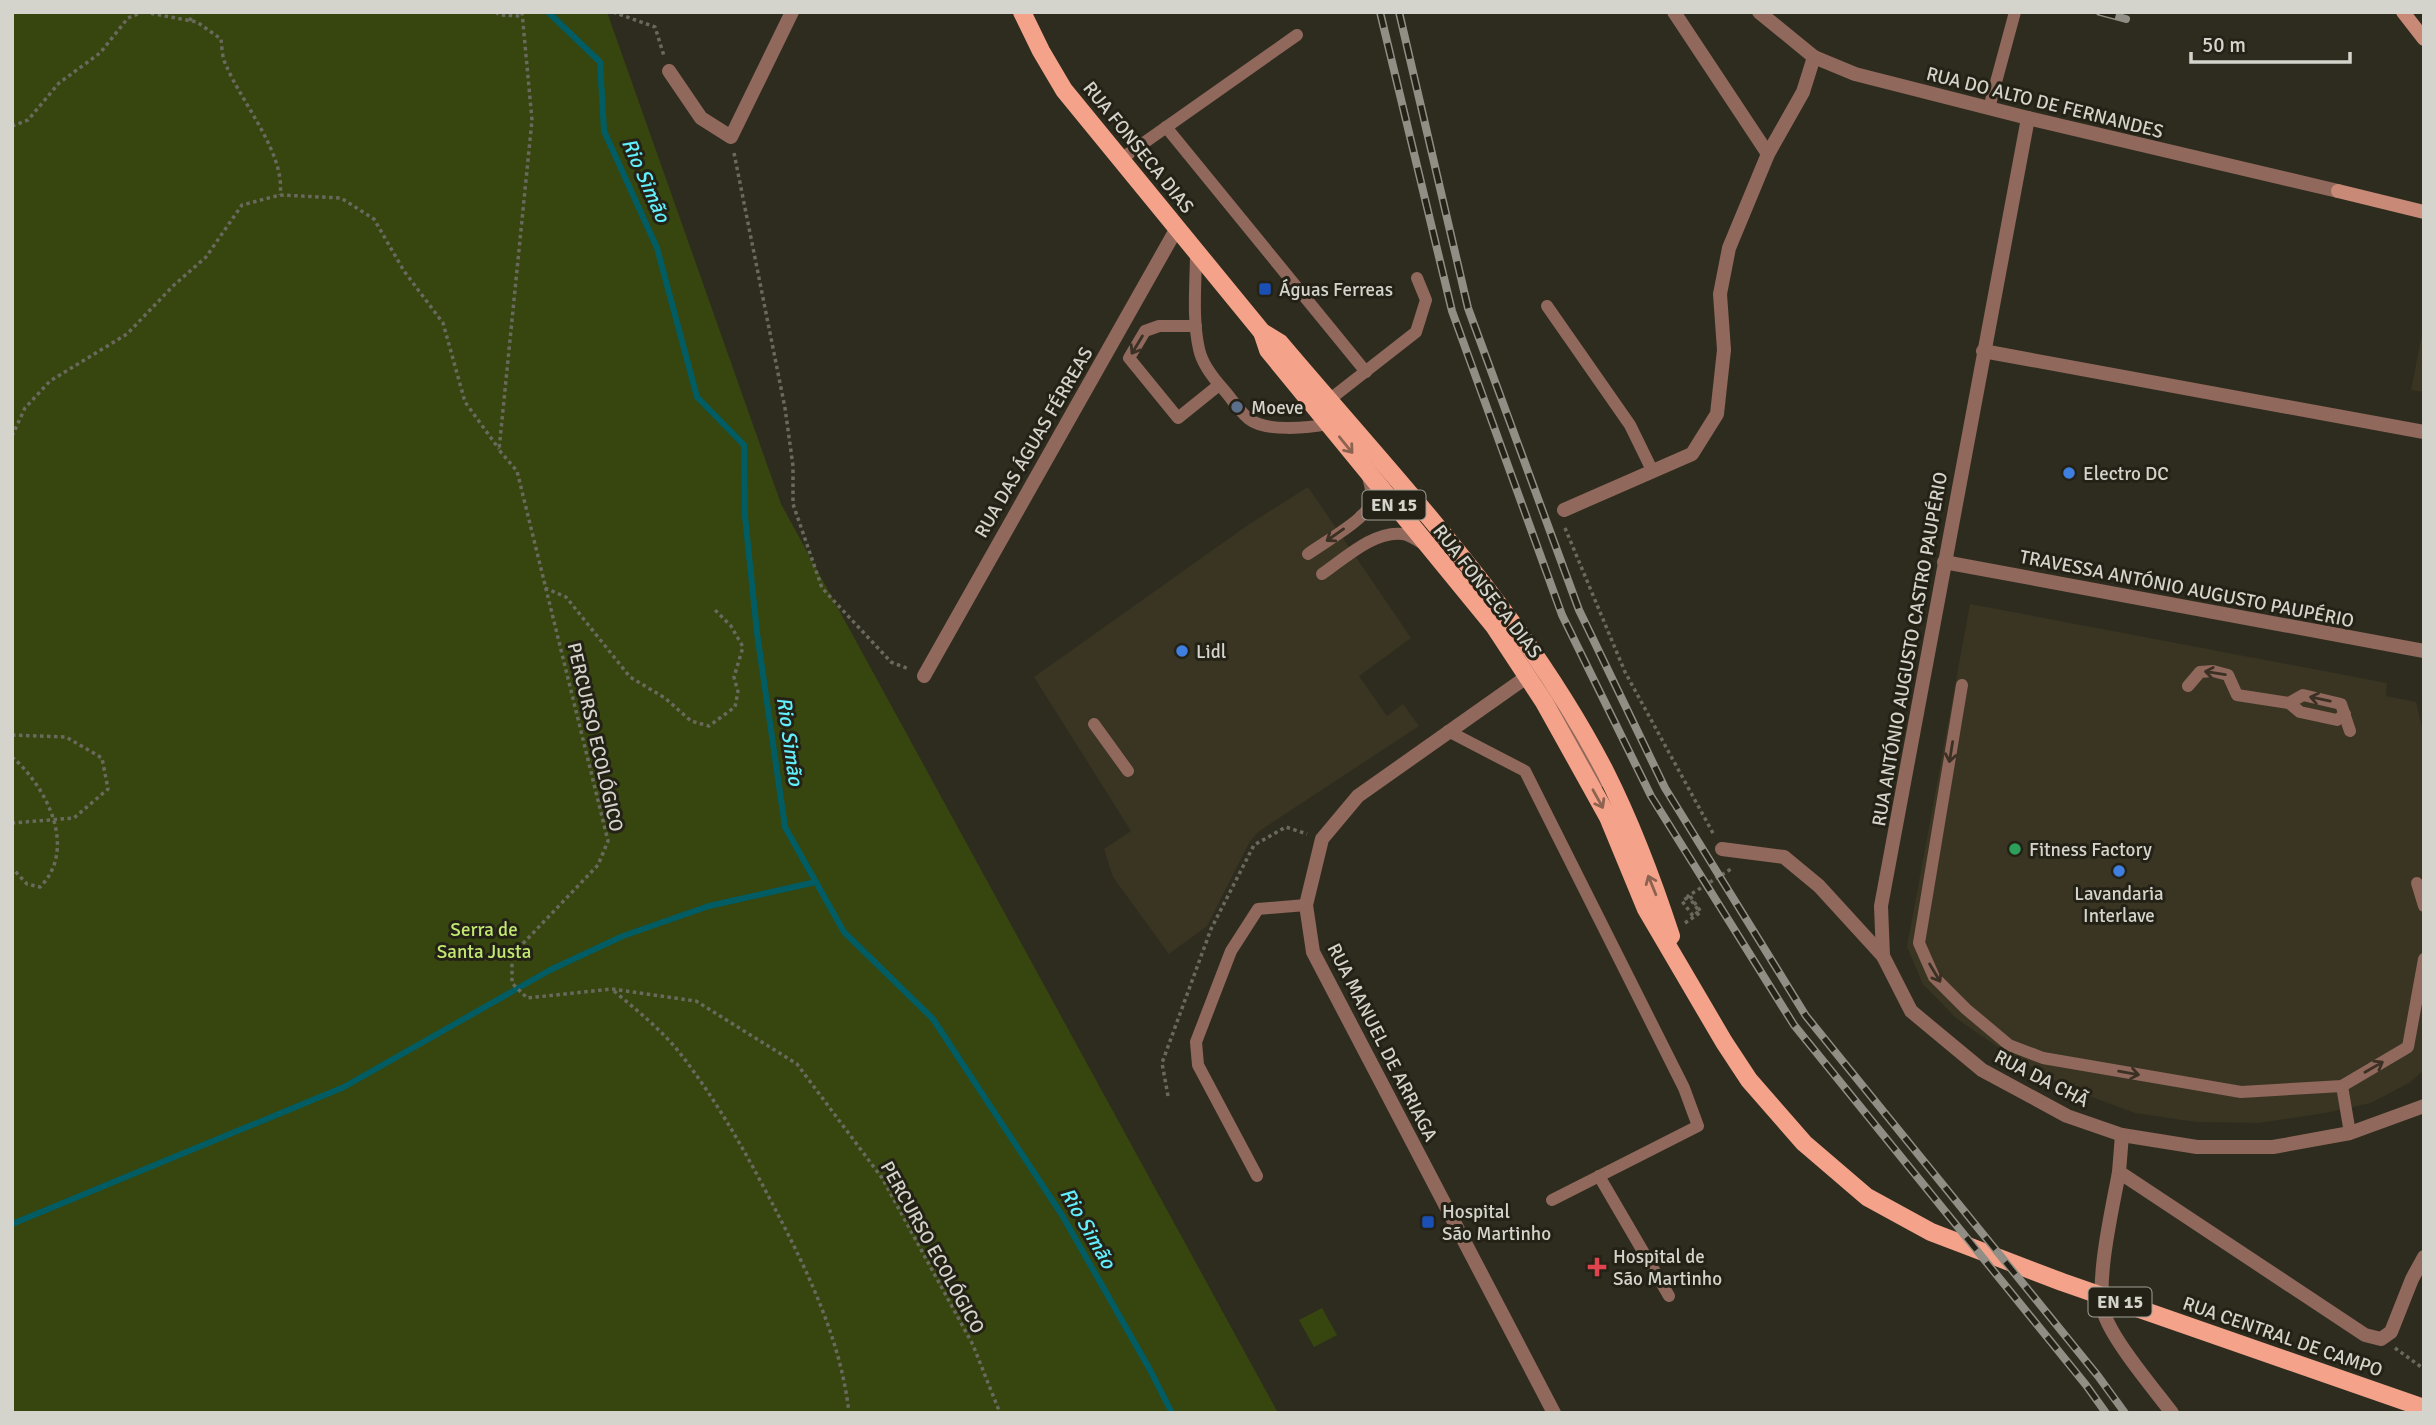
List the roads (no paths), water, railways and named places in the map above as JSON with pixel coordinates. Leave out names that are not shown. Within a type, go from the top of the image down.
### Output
[{"type":"main road","name":"RUA FONSECA DIAS","points":[[1023,12],[1041,51],[1065,90],[1262,332],[1268,350],[1331,411],[1374,467],[1471,569],[1531,649],[1572,714],[1614,792],[1663,912],[1683,972]]},
{"type":"main road","points":[[2403,12],[2424,39]]},
{"type":"main road","name":"RUA DO ALTO DE FERNANDES","points":[[2338,191],[2424,202]]},
{"type":"main road","name":"RUA DO ALTO DE FERNANDES","points":[[2338,191],[2424,212]]},
{"type":"main road","name":"RUA FONSECA DIAS","points":[[1374,467],[1397,509],[1494,626],[1528,676],[1608,817],[1646,909],[1702,1007],[1749,1080],[1804,1143],[1867,1197],[1931,1233]]},
{"type":"main road","name":"RUA CENTRAL DE CAMPO","points":[[1931,1233],[2062,1282],[2424,1408]]},
{"type":"street","points":[[668,71],[701,118],[731,138],[792,12]]},
{"type":"street","points":[[1674,12],[1768,154]]},
{"type":"street","name":"RUA DO ALTO DE FERNANDES","points":[[1759,12],[1814,57],[1855,75],[2338,191]]},
{"type":"street","points":[[1564,510],[1692,454],[1717,414],[1724,349],[1720,294],[1729,248],[1768,154],[1802,92],[1814,57]]},
{"type":"street","name":"RUA ANTÓNIO AUGUSTO CASTRO PAUPÉRIO","points":[[1883,956],[1881,906],[2028,118]]},
{"type":"street","name":"RUA DAS ÁGUAS FÉRREAS","points":[[924,676],[1177,228]]},
{"type":"street","points":[[1983,351],[2424,432]]},
{"type":"street","name":"TRAVESSA ANTÓNIO AUGUSTO PAUPÉRIO","points":[[1944,562],[2424,651]]},
{"type":"street","name":"RUA FONSECA DIAS","points":[[1531,649],[1534,666],[1528,676],[1537,678],[1546,688],[1588,762],[1614,792]]},
{"type":"street","name":"RUA MANUEL DE ARRIAGA","points":[[1528,676],[1358,796],[1322,839],[1306,905],[1313,952],[1554,1413]]},
{"type":"street","name":"RUA DA CHÃ","points":[[1722,849],[1784,857],[1819,886],[1883,956],[1911,1012],[1982,1070],[2067,1116],[2122,1135],[2197,1147],[2273,1147],[2350,1133],[2424,1106]]},
{"type":"street","points":[[2122,1135],[2119,1172],[2102,1272],[2104,1314],[2113,1333],[2172,1413]]},
{"type":"street","points":[[2119,1172],[2365,1335],[2381,1339],[2391,1332],[2412,1279],[2424,1257]]},
{"type":"lane","points":[[1989,108],[2015,12]]},
{"type":"lane","points":[[1121,159],[1297,35]]},
{"type":"lane","points":[[1166,127],[1366,372]]},
{"type":"lane","points":[[1196,250],[1196,326],[1199,350],[1208,370],[1250,420],[1266,425],[1309,429],[1331,411],[1366,372],[1416,332],[1426,300],[1417,278]]},
{"type":"lane","points":[[1547,306],[1630,425],[1652,470]]},
{"type":"lane","points":[[1196,326],[1159,326],[1145,331],[1129,358],[1178,418],[1219,385]]},
{"type":"lane","points":[[1361,516],[1370,504],[1374,467]]},
{"type":"lane","points":[[1308,554],[1375,508],[1397,509],[1407,512],[1440,548],[1471,569]]},
{"type":"lane","points":[[1385,536],[1397,515],[1397,509]]},
{"type":"lane","points":[[1322,574],[1371,541],[1385,536],[1409,536],[1430,548]]},
{"type":"lane","points":[[2188,686],[2200,672],[2213,671],[2228,676],[2237,695],[2289,703],[2303,695],[2341,704],[2350,731]]},
{"type":"lane","points":[[1962,685],[1919,943],[1934,977],[1966,1009],[2009,1045],[2043,1058],[2241,1092],[2342,1086],[2408,1047],[2424,959]]},
{"type":"lane","points":[[1094,724],[1128,771]]},
{"type":"lane","points":[[1448,731],[1525,771],[1684,1088],[1698,1126],[1552,1200]]},
{"type":"lane","points":[[2417,883],[2424,906]]},
{"type":"lane","points":[[1257,1176],[1198,1065],[1196,1042],[1231,951],[1258,909],[1306,905]]},
{"type":"lane","points":[[2342,1086],[2350,1133]]},
{"type":"lane","points":[[1599,1176],[1669,1296]]},
{"type":"waterway","name":"Rio Simão","points":[[548,12],[600,62],[604,131],[657,248],[697,397],[744,445],[745,516],[757,633],[785,827],[844,932],[933,1019],[1062,1215],[1172,1413]]},
{"type":"waterway","points":[[12,1224],[344,1087],[550,970],[623,936],[709,906],[816,882]]},
{"type":"railway","points":[[1380,12],[1452,311],[1562,615],[1651,796],[1794,1025],[2106,1413]]},
{"type":"railway","points":[[1399,12],[1468,308],[1579,610],[1665,788],[1806,1016],[2098,1376],[2125,1413]]},
{"type":"railway","points":[[2100,12],[2126,19]]},
{"type":"place","name":"Águas Ferreas","points":[[1265,289]]},
{"type":"place","name":"Moeve","points":[[1237,407]]},
{"type":"place","name":"Electro DC","points":[[2069,473]]},
{"type":"place","name":"Lidl","points":[[1182,651]]},
{"type":"place","name":"Fitness Factory","points":[[2015,849]]},
{"type":"place","name":"Lavandaria Interlave","points":[[2119,871]]},
{"type":"place","name":"Hospital São Martinho","points":[[1428,1222]]},
{"type":"place","name":"Hospital de São Martinho","points":[[1597,1267]]},
{"type":"park label","name":"Serra de Santa Justa","points":[[484,940]]}]
